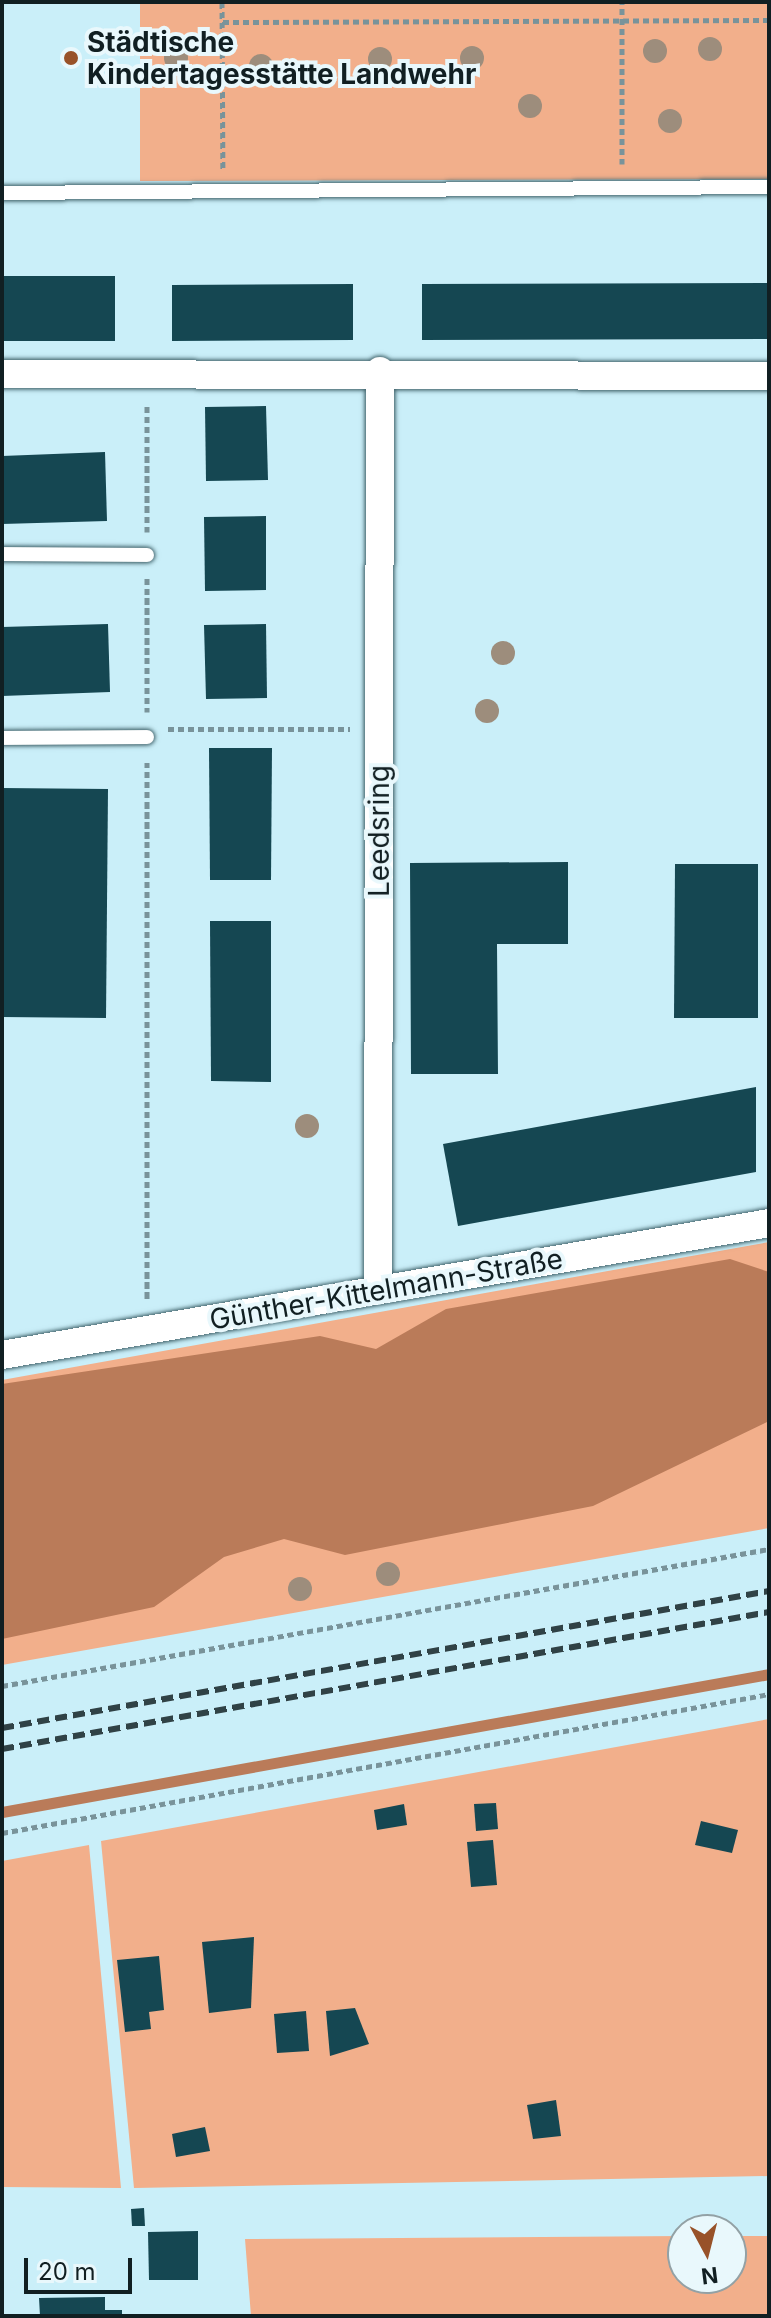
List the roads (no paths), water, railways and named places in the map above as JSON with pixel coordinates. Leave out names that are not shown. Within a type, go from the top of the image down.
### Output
[{"type":"street","points":[[2,374],[380,371],[769,376]]},
{"type":"street","name":"Leedsring","points":[[378,1290],[380,371]]},
{"type":"street","name":"Günther-Kittelmann-Straße","points":[[2,1355],[769,1223]]},
{"type":"lane","points":[[2,193],[769,187]]},
{"type":"lane","points":[[2,554],[147,555]]},
{"type":"lane","points":[[2,738],[147,733]]},
{"type":"waterway","points":[[2,1812],[769,1674]]},
{"type":"railway","points":[[2,1728],[769,1591]]},
{"type":"railway","points":[[2,1749],[769,1612]]},
{"type":"place","name":"Städtische Kindertagesstätte Landwehr","points":[[71,58]]}]
